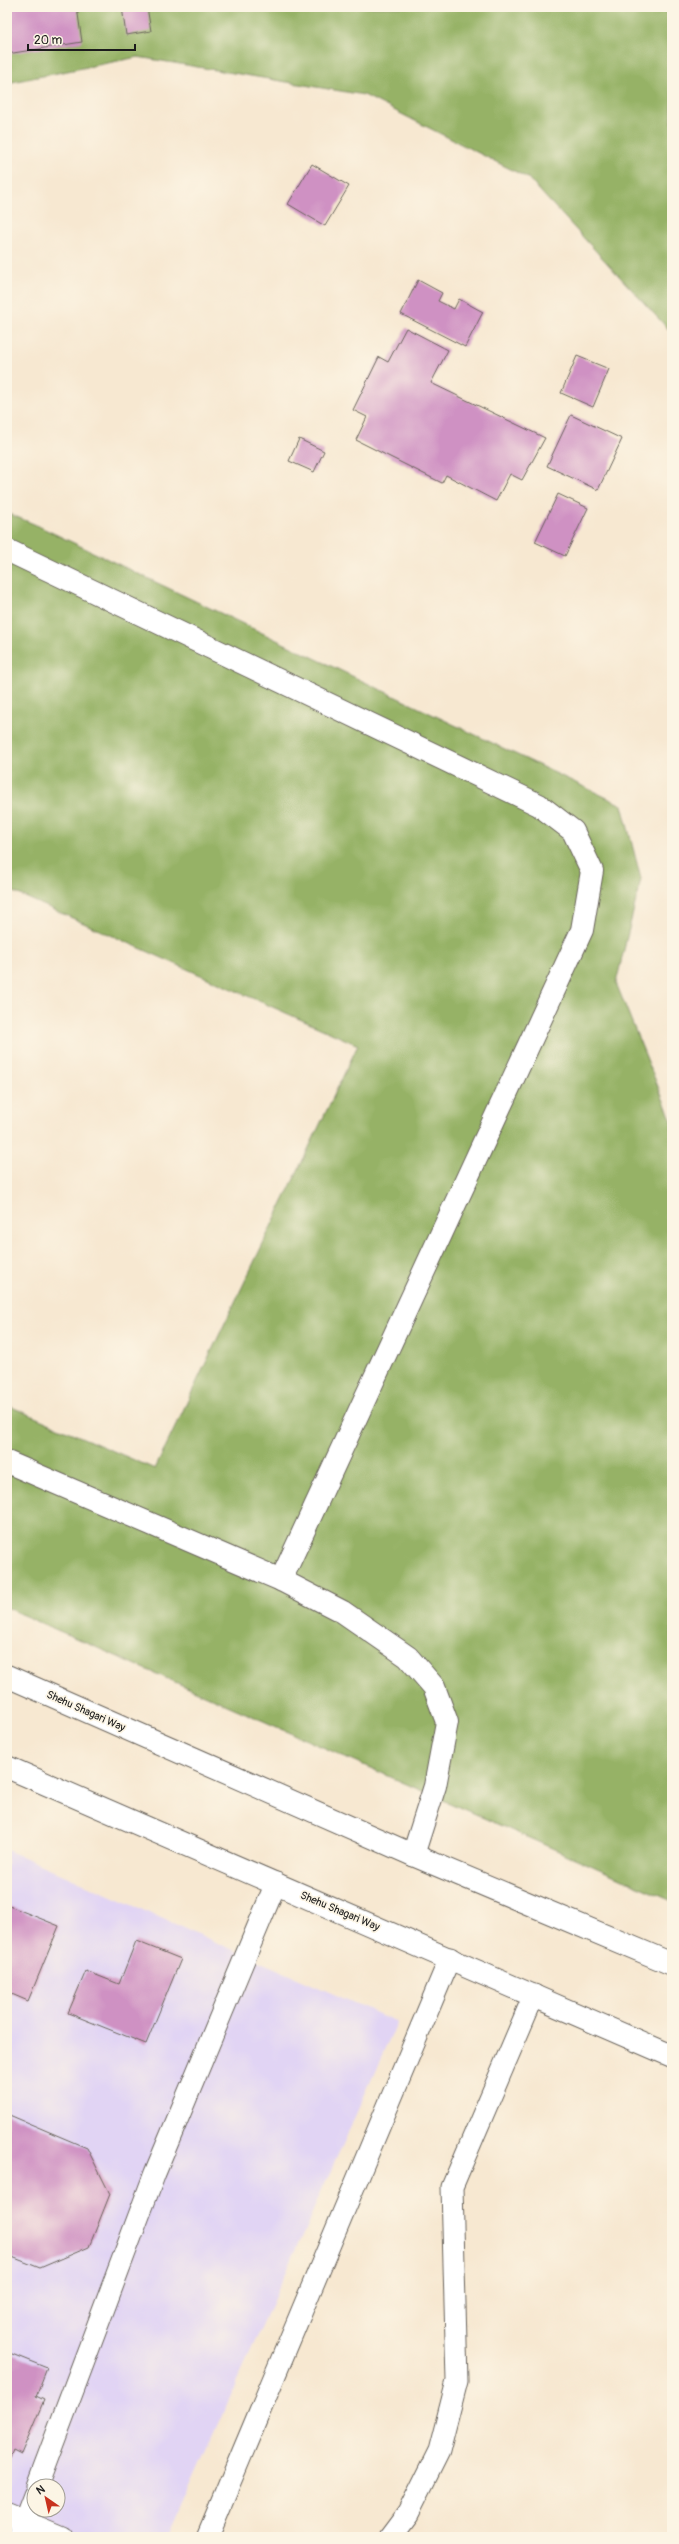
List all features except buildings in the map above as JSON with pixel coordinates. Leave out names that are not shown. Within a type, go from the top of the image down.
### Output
[{"type":"street","points":[[7,550],[539,805],[574,831],[592,870],[582,930],[280,1580]]},
{"type":"street","points":[[7,1462],[280,1580],[343,1612],[408,1657],[434,1687],[447,1722],[435,1786],[413,1855]]},
{"type":"street","name":"Shehu Shagari Way","points":[[7,1676],[413,1855],[672,1964]]},
{"type":"street","name":"Shehu Shagari Way","points":[[7,1767],[450,1958],[672,2056]]},
{"type":"lane","points":[[40,2478],[155,2173],[276,1883]]},
{"type":"lane","points":[[207,2537],[450,1958]]},
{"type":"lane","points":[[390,2537],[408,2513],[439,2451],[457,2381],[452,2187],[534,1995]]},
{"type":"lane","points":[[26,2508],[16,2524],[62,2537]]},
{"type":"shaded area","points":[[7,1850],[397,2022],[168,2537],[7,2537]]},
{"type":"green space","points":[[7,7],[665,7],[672,24],[672,333],[528,178],[364,95],[138,57],[7,83]]},
{"type":"green space","points":[[7,513],[34,524],[622,805],[641,879],[616,983],[672,1121],[672,1901],[7,1608],[7,1405],[155,1469],[358,1045],[7,889]]}]
